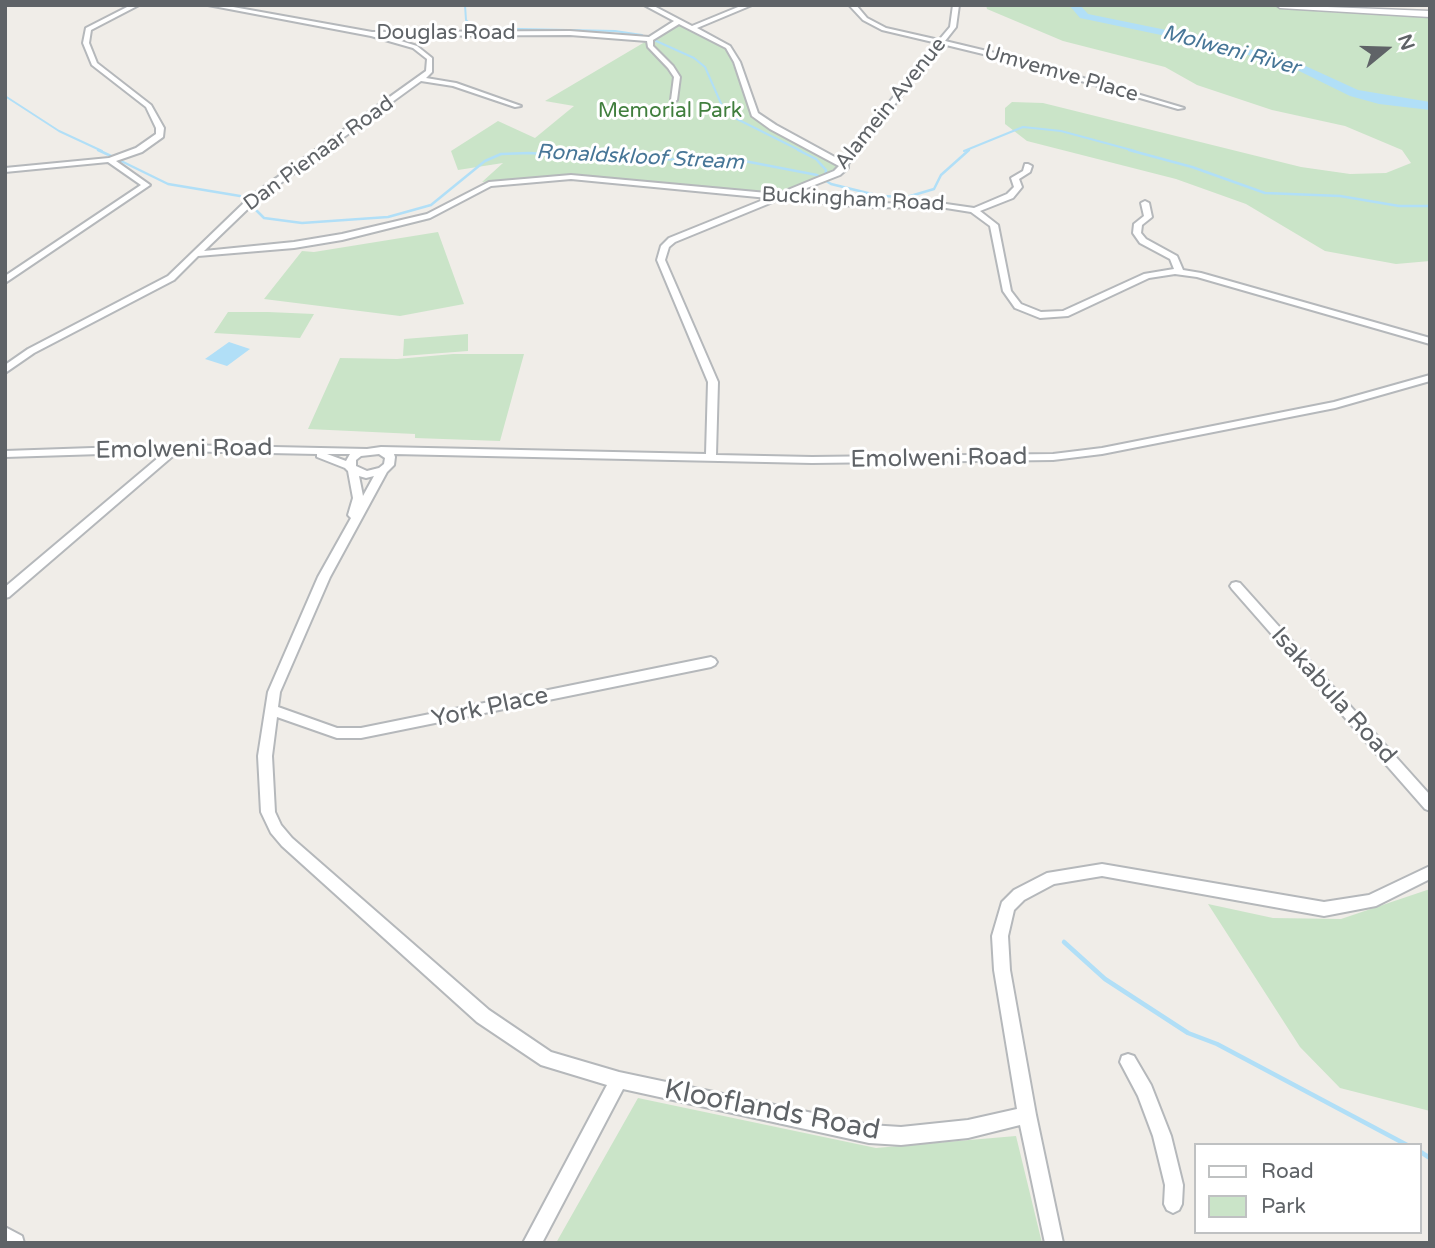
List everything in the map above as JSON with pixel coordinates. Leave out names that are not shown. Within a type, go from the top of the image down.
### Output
[{"type":"main road","points":[[1280,5],[1430,15]]},
{"type":"street","points":[[5,170],[110,160],[139,150],[157,139],[161,132],[149,106],[94,64],[86,43],[88,29],[136,5]]},
{"type":"street","name":"Douglas Road","points":[[211,5],[372,34],[546,32],[650,40]]},
{"type":"street","points":[[647,5],[730,49],[751,108],[759,117],[845,166]]},
{"type":"street","points":[[692,28],[749,5]]},
{"type":"street","name":"Umvemve Place","points":[[852,5],[865,19],[884,29],[1014,59],[1181,108]]},
{"type":"street","name":"Alamein Avenue","points":[[711,459],[713,382],[664,270],[661,253],[672,240],[776,196],[827,179],[845,166],[953,27],[956,5]]},
{"type":"street","points":[[674,100],[677,77],[650,46],[650,40],[678,22]]},
{"type":"street","points":[[372,34],[415,47],[424,53],[431,65],[422,79],[454,85],[517,106]]},
{"type":"street","name":"Dan Pienaar Road","points":[[5,370],[31,351],[161,285],[199,254],[253,200],[422,79]]},
{"type":"street","points":[[5,280],[146,185],[110,160]]},
{"type":"street","points":[[975,210],[1004,200],[1018,185],[1015,178],[1027,169]]},
{"type":"street","name":"Buckingham Road","points":[[199,254],[294,246],[386,227],[437,214],[476,189],[507,181],[571,177],[879,206],[956,206],[975,210],[994,225],[1007,291],[1018,306],[1029,312],[1059,316],[1147,276],[1180,272],[1430,341]]},
{"type":"street","points":[[1144,203],[1148,217],[1138,224],[1137,233],[1143,241],[1174,258],[1180,272]]},
{"type":"street","name":"Emolweni Road","points":[[5,457],[180,447],[900,461],[1073,455],[1335,405],[1428,380]]},
{"type":"street","points":[[364,451],[351,459],[351,469],[366,475],[384,469],[391,461],[385,451]]},
{"type":"street","name":"Emolweni Road","points":[[384,469],[439,452]]},
{"type":"street","points":[[150,471],[156,453]]},
{"type":"street","name":"Emolweni Road","points":[[5,457],[156,453],[320,455],[351,469]]},
{"type":"street","points":[[5,594],[170,453]]},
{"type":"street","name":"Klooflands Road","points":[[351,469],[358,498],[352,522]]},
{"type":"street","name":"Klooflands Road","points":[[384,469],[352,522],[296,638],[271,710],[264,786],[271,821],[287,842],[462,998],[518,1041],[556,1063],[619,1080],[885,1135],[968,1129],[1027,1115]]},
{"type":"street","name":"Isakabula Road","points":[[1236,586],[1430,805]]},
{"type":"street","name":"York Place","points":[[271,710],[338,733],[362,733],[711,662]]},
{"type":"street","points":[[1054,1243],[1027,1115],[1002,970],[1000,936],[1007,907],[1019,895],[1052,877],[1102,870],[1324,909],[1371,901],[1430,873]]},
{"type":"street","points":[[1128,1062],[1145,1091],[1162,1136],[1174,1185],[1173,1205]]},
{"type":"street","points":[[532,1243],[619,1080]]},
{"type":"street","points":[[5,1236],[15,1243]]},
{"type":"green space","points":[[986,5],[1257,5],[1326,12],[1430,16],[1430,261],[1396,264],[1325,251],[1246,204],[1176,179],[1027,141],[1005,124],[1005,108],[1012,102],[1043,103],[1301,167],[1350,174],[1386,173],[1411,163],[1402,150],[1345,126],[1272,110],[1197,85],[1165,67],[1063,41],[987,9]]},
{"type":"green space","name":"Memorial Park","points":[[677,23],[727,48],[751,114],[836,163],[840,171],[775,195],[559,175],[482,182],[503,163],[458,170],[451,151],[498,121],[535,138],[574,106],[545,101]]},
{"type":"green space","points":[[438,232],[464,304],[400,316],[264,299],[302,251],[314,252]]},
{"type":"green space","points":[[228,312],[314,314],[300,338],[214,333]]},
{"type":"green space","points":[[468,334],[468,351],[403,356],[404,339]]},
{"type":"green space","points":[[453,354],[524,354],[500,441],[415,438],[415,434],[308,429],[340,358],[397,359]]},
{"type":"green space","points":[[1430,889],[1430,1111],[1340,1088],[1300,1047],[1208,904],[1273,918],[1341,919]]},
{"type":"green space","points":[[638,1098],[876,1148],[1016,1136],[1042,1243],[556,1243]]},
{"type":"water","points":[[229,342],[250,349],[227,366],[205,359]]},
{"type":"waterway","points":[[465,5],[466,20],[474,28],[615,31],[642,35]]},
{"type":"waterway","name":"Molweni River","points":[[1074,5],[1084,16],[1225,45],[1295,65],[1354,93],[1379,100],[1430,106]]},
{"type":"waterway","points":[[654,40],[694,58],[705,67],[723,108],[737,119],[801,151]]},
{"type":"waterway","name":"Ronaldskloof Stream","points":[[5,96],[59,131],[102,151]]},
{"type":"waterway","name":"Ronaldskloof Stream","points":[[964,151],[1023,127],[1061,131],[1135,151]]},
{"type":"waterway","name":"Ronaldskloof Stream","points":[[98,150],[111,156]]},
{"type":"waterway","points":[[798,150],[816,159],[826,170],[825,177]]},
{"type":"waterway","name":"Ronaldskloof Stream","points":[[254,208],[264,218],[302,223],[388,217],[431,205],[485,161],[501,154],[529,153],[622,159],[739,160],[817,175],[831,184],[880,196],[907,197],[934,189],[941,175],[969,150]]},
{"type":"waterway","name":"Ronaldskloof Stream","points":[[1129,150],[1192,167],[1265,193],[1340,196],[1399,206],[1430,206]]},
{"type":"waterway","name":"Ronaldskloof Stream","points":[[119,160],[168,184],[240,196]]},
{"type":"waterway","points":[[1064,942],[1105,979],[1188,1033],[1217,1044],[1403,1143]]},
{"type":"waterway","points":[[1421,1152],[1430,1158]]}]
